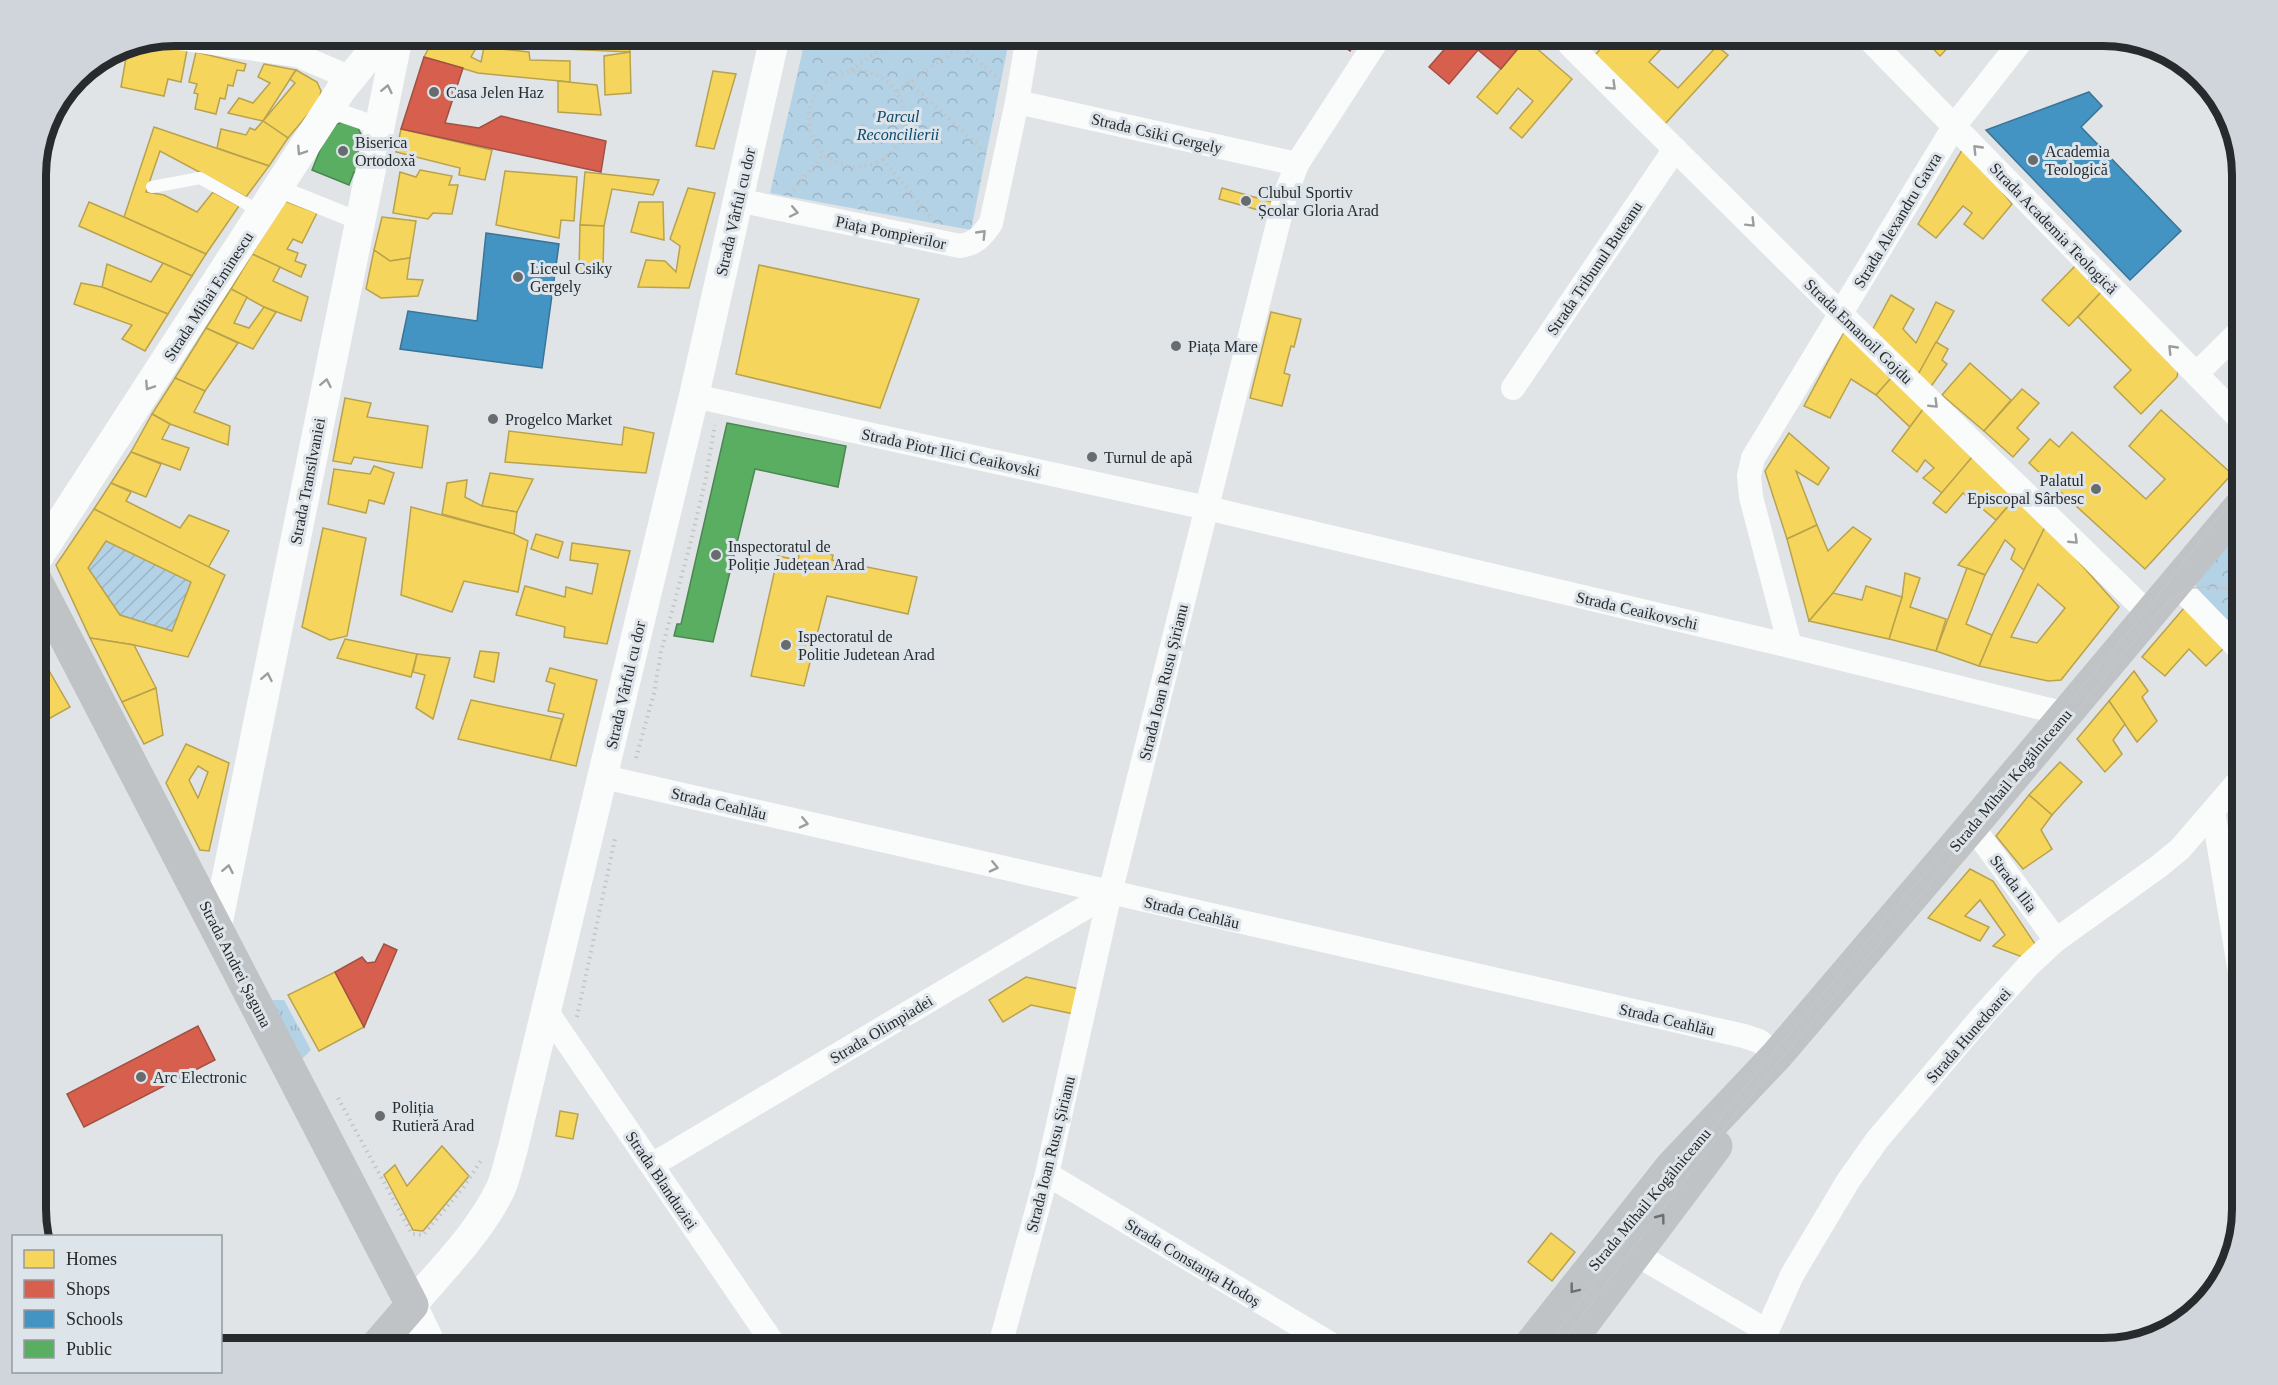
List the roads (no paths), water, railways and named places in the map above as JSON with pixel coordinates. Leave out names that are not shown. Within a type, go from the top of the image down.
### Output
[{"type":"main road","name":"Strada Mihail Kogălniceanu","points":[[1536,1338],[1672,1166],[1777,1055],[2231,517]]},
{"type":"main road","name":"Strada Andrei Șaguna","points":[[47,602],[412,1305]]},
{"type":"main road","name":"Strada Mihail Kogălniceanu","points":[[1572,1338],[1717,1146],[1777,1055]]},
{"type":"main road","points":[[384,1338],[412,1305]]},
{"type":"street","points":[[238,46],[297,55],[351,78]]},
{"type":"street","name":"Strada Mihai Eminescu","points":[[47,543],[329,109],[377,46]]},
{"type":"street","name":"Strada Transilvaniei","points":[[217,926],[396,46]]},
{"type":"street","name":"Strada Vârful cu dor","points":[[412,1305],[488,1212],[502,1186],[513,1148],[694,396],[773,46]]},
{"type":"street","name":"Piața Pompierilor","points":[[737,200],[953,244],[969,244],[981,237],[991,223],[1027,46]]},
{"type":"street","name":"Strada Ioan Rusu Șirianu","points":[[1002,1338],[1047,1174],[1110,893],[1285,196],[1297,164],[1374,46]]},
{"type":"street","name":"Strada Emanoil Gojdu","points":[[1580,46],[1675,149],[1840,314],[2150,614]]},
{"type":"street","name":"Strada Academia Teologică","points":[[1876,46],[2231,410]]},
{"type":"street","name":"Strada Alexandru Gavra","points":[[1790,646],[1751,497],[1749,476],[1753,458],[1955,125],[2017,46]]},
{"type":"street","name":"Strada Csiki Gergely","points":[[1018,99],[1297,164]]},
{"type":"street","points":[[329,109],[378,126]]},
{"type":"street","name":"Strada Tribunul Buteanu","points":[[1513,388],[1675,149]]},
{"type":"street","points":[[270,200],[359,221]]},
{"type":"street","points":[[2196,374],[2231,340]]},
{"type":"street","name":"Strada Piotr Ilici Ceaikovski","points":[[694,396],[1207,508]]},
{"type":"street","name":"Strada Ceaikovschi","points":[[1207,508],[2066,714]]},
{"type":"street","points":[[2176,584],[2231,641]]},
{"type":"street","name":"Strada Ceahlău","points":[[604,777],[1744,1036],[1759,1041],[1777,1055]]},
{"type":"street","name":"Strada Hunedoarei","points":[[1767,1338],[1792,1275],[1848,1181],[1877,1140],[2029,965],[2056,940],[2180,849],[2232,789]]},
{"type":"street","points":[[2213,811],[2232,923]]},
{"type":"street","name":"Strada Ilia","points":[[1972,826],[2056,940]]},
{"type":"street","name":"Strada Olimpiadei","points":[[652,1165],[1110,893]]},
{"type":"street","name":"Strada Blanduziei","points":[[547,1012],[770,1338]]},
{"type":"street","name":"Strada Constanța Hodoș","points":[[1047,1174],[1321,1338]]},
{"type":"street","points":[[1634,1253],[1763,1338]]},
{"type":"street","name":"Strada Andrei Șaguna","points":[[412,1305],[428,1338]]},
{"type":"lane","points":[[152,187],[200,178],[270,200]]},
{"type":"tram line","points":[[1552,1338],[1707,1134],[2146,611],[2231,501]]},
{"type":"tram line","points":[[1565,1338],[1720,1134],[1781,1059],[2072,717],[2153,618],[2173,598],[2191,588],[2231,589]]},
{"type":"place","name":"Casa Jelen Haz","points":[[434,92]]},
{"type":"place","name":"Biserica Ortodoxă","points":[[343,151]]},
{"type":"place","name":"Academia Teologică","points":[[2033,160]]},
{"type":"place","name":"Clubul Sportiv Școlar Gloria Arad","points":[[1246,201]]},
{"type":"place","name":"Liceul Csiky Gergely","points":[[518,277]]},
{"type":"place","name":"Piața Mare","points":[[1176,346]]},
{"type":"place","name":"Progelco Market","points":[[493,419]]},
{"type":"place","name":"Turnul de apă","points":[[1092,457]]},
{"type":"place","name":"Palatul Episcopal Sârbesc","points":[[2096,489]]},
{"type":"place","name":"Inspectoratul de Poliție Județean Arad","points":[[716,555]]},
{"type":"place","name":"Ispectoratul de Politie Judetean Arad","points":[[786,645]]},
{"type":"place","name":"Arc Electronic","points":[[141,1077]]},
{"type":"place","name":"Poliția Rutieră Arad","points":[[380,1116]]},
{"type":"park label","name":"Parcul Reconcilierii","points":[[898,125]]}]
